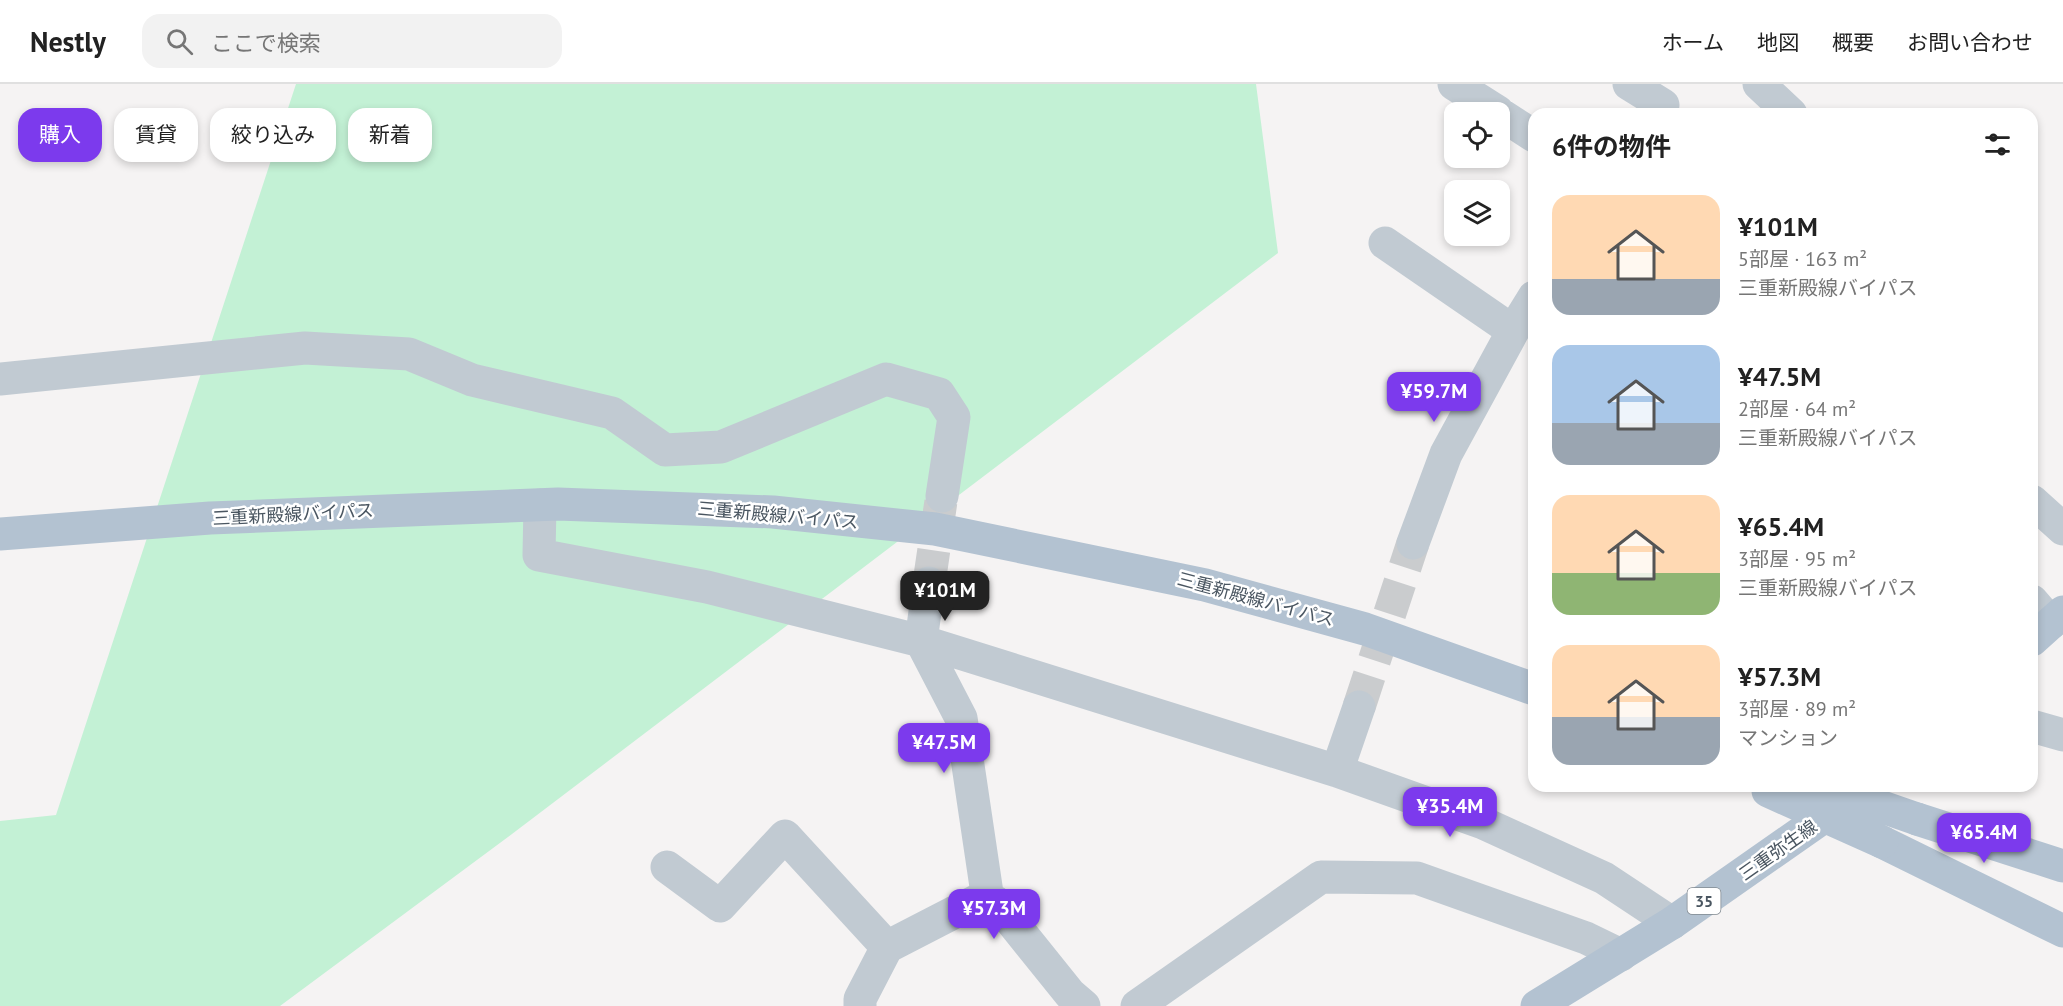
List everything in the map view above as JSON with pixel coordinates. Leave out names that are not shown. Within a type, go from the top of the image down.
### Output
[{"type":"main road","name":"三重新殿線バイパス","points":[[0,534],[210,518],[540,505],[673,506],[773,512],[935,529],[1141,570],[1284,605],[1365,629],[1528,687]]},
{"type":"main road","points":[[1772,792],[1882,842],[2063,931]]},
{"type":"main road","points":[[1839,792],[2063,866]]},
{"type":"main road","name":"三重弥生線","points":[[1537,1006],[1672,923],[1834,811],[1857,792]]},
{"type":"street","points":[[1454,84],[1482,102]]},
{"type":"street","points":[[1629,84],[1666,101]]},
{"type":"street","points":[[1759,84],[1785,108]]},
{"type":"street","points":[[1510,120],[1528,132]]},
{"type":"street","points":[[1385,243],[1526,318],[1446,454],[1413,543]]},
{"type":"street","points":[[0,379],[305,348],[409,354],[472,380],[612,413],[665,450],[721,447],[886,379],[939,394],[954,417],[942,496]]},
{"type":"street","points":[[540,505],[539,555],[707,587],[921,641],[1337,771],[1483,823],[1604,878],[1672,923]]},
{"type":"street","points":[[2038,506],[2063,529]]},
{"type":"street","points":[[929,583],[921,641],[962,718],[988,900]]},
{"type":"street","points":[[1337,771],[1359,707]]},
{"type":"street","points":[[2038,728],[2063,735]]},
{"type":"street","points":[[667,867],[720,906],[785,836],[887,947]]},
{"type":"street","points":[[1137,1006],[1321,876],[1417,878],[1586,938],[1621,955]]},
{"type":"street","points":[[860,1006],[860,999],[887,947],[982,898],[996,902],[1070,994],[1084,1006]]},
{"type":"green space","points":[[296,84],[1256,84],[1278,253],[512,834],[280,1006],[0,1006],[0,821],[56,815],[270,162],[336,162],[336,108],[288,108]]},
{"type":"tunnel","points":[[929,583],[941,501]]},
{"type":"tunnel","points":[[1359,707],[1413,543]]}]
